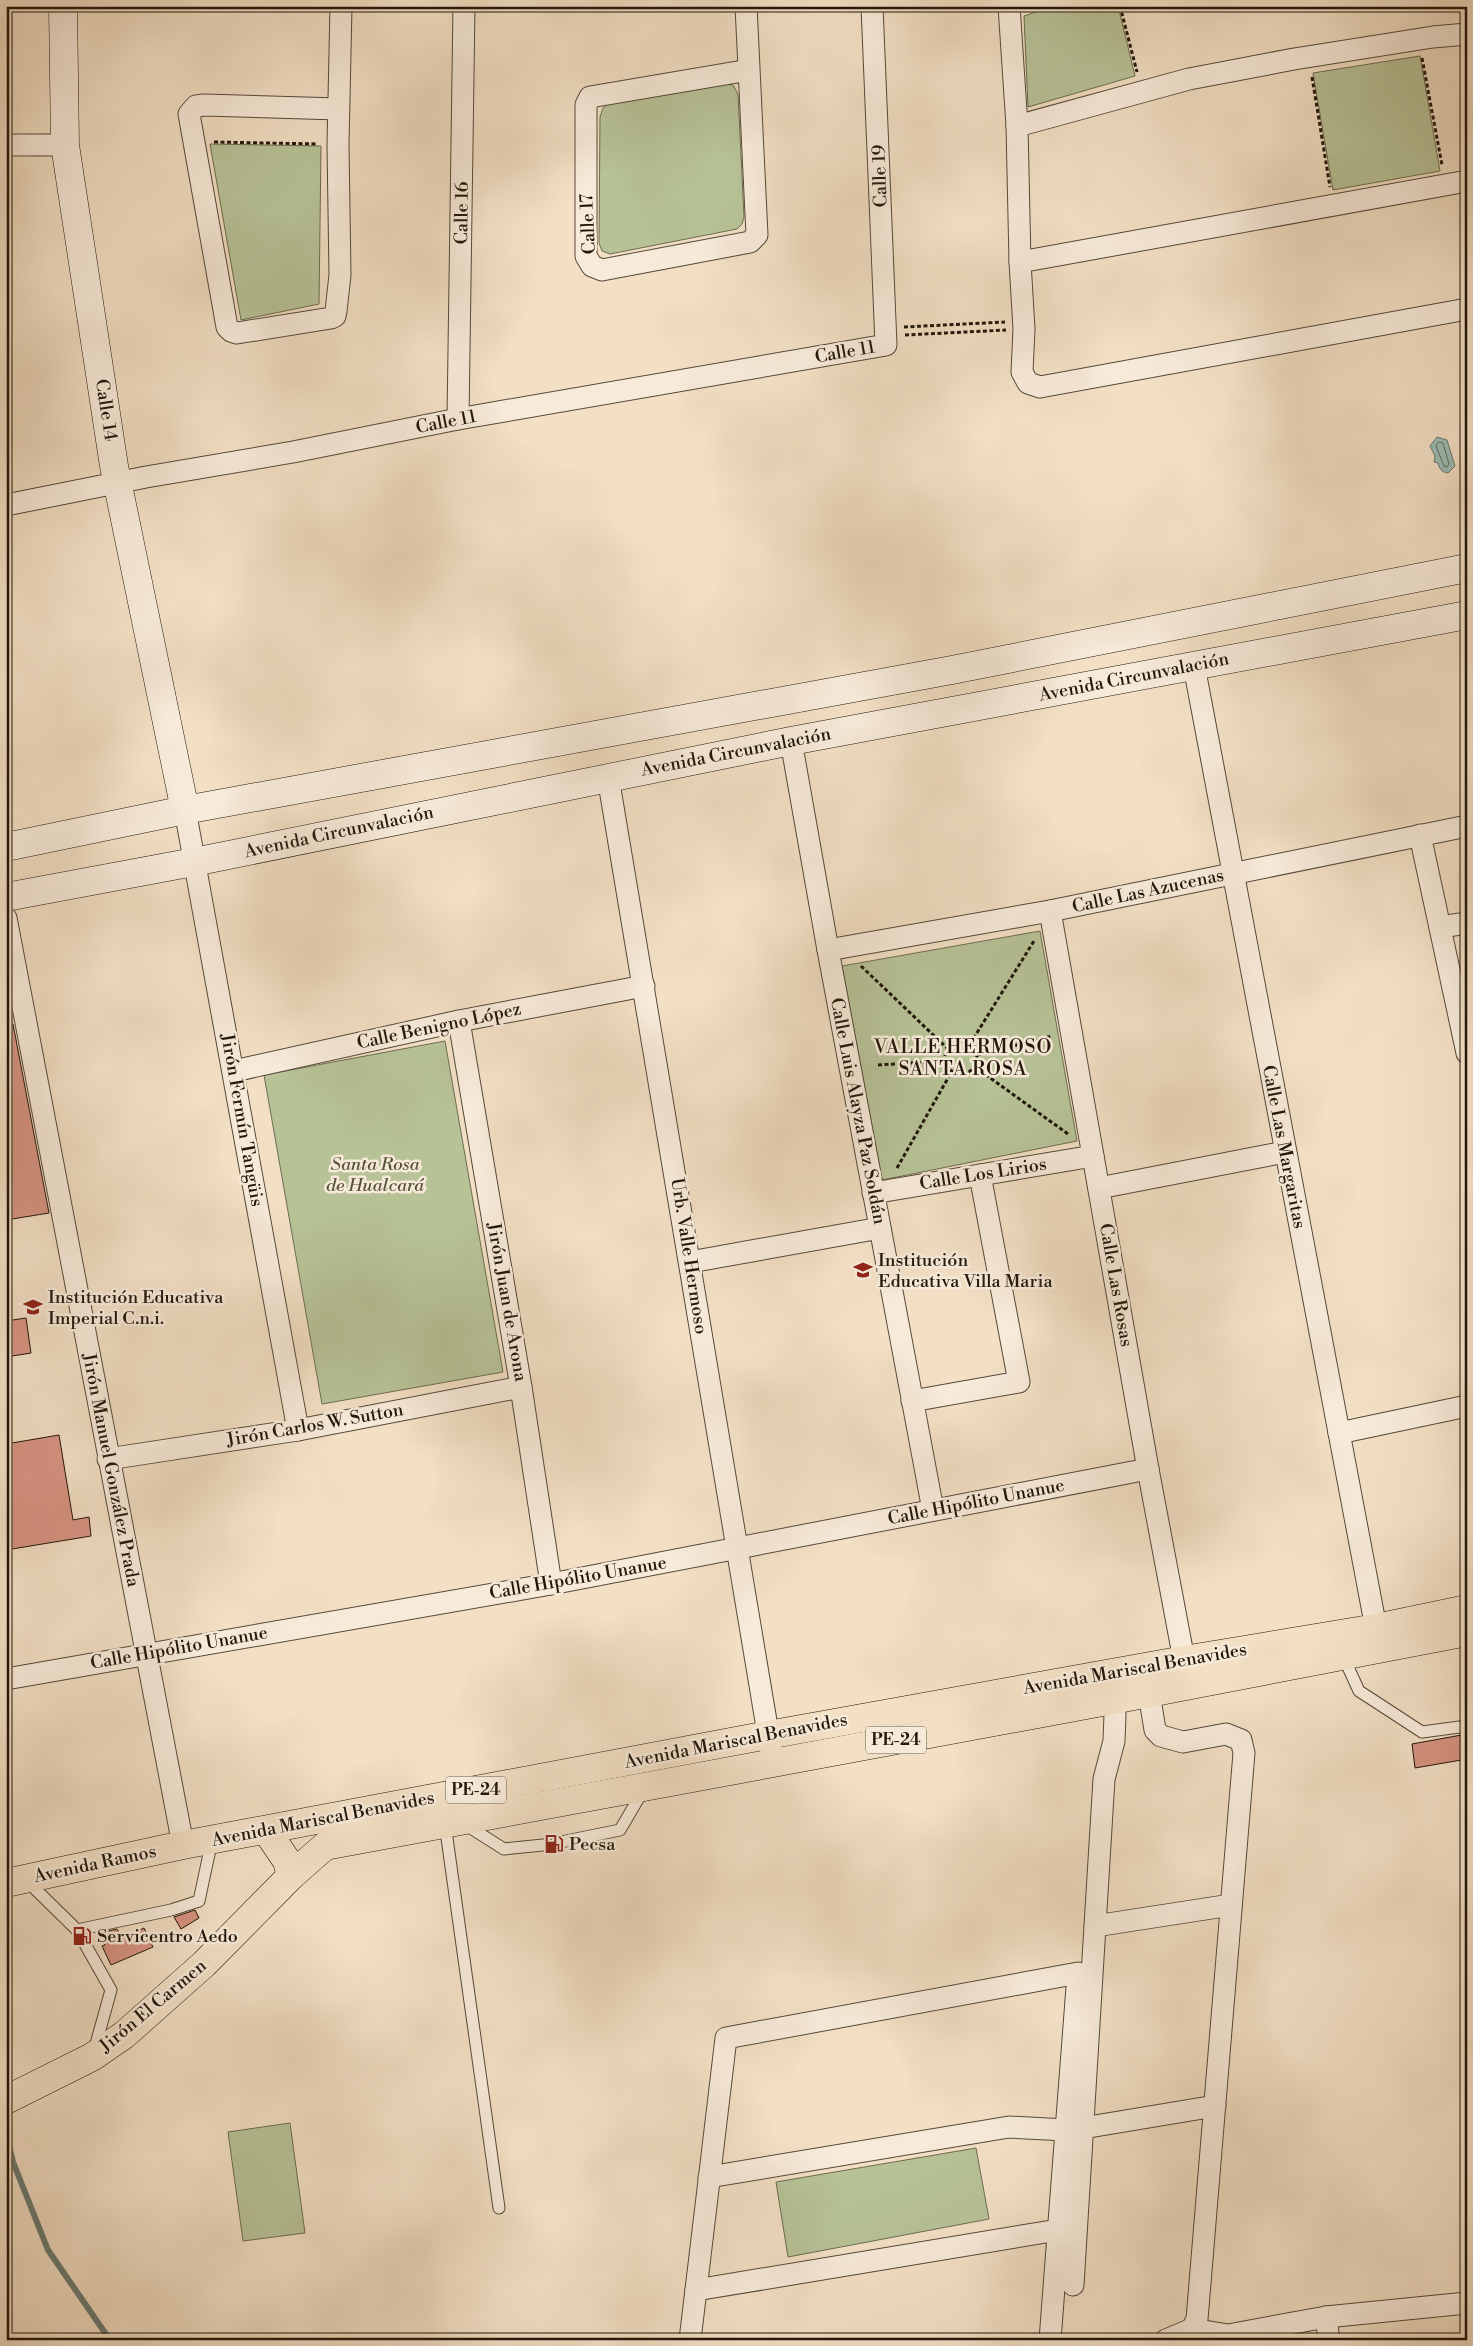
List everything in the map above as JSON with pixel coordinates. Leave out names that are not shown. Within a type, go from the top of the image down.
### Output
[{"type":"highway","name":"Avenida Mariscal Benavides","points":[[183,1845],[768,1735],[1184,1660],[1376,1628],[1467,1610]]},
{"type":"highway","name":"Avenida Mariscal Benavides","points":[[325,1846],[1113,1700],[1467,1632]]},
{"type":"highway","points":[[266,1830],[288,1861],[290,1876]]},
{"type":"highway","name":"Avenida Ramos","points":[[15,1881],[183,1845]]},
{"type":"highway","name":"Jirón El Carmen","points":[[6,2100],[92,2057],[124,2035],[204,1964],[290,1876],[325,1846]]},
{"type":"street","name":"Calle 14","points":[[63,6],[65,145],[119,483],[185,810]]},
{"type":"street","points":[[339,109],[204,105],[196,106],[188,114],[227,327],[231,331],[237,333],[335,316],[340,275],[338,145],[339,109],[341,6]]},
{"type":"street","name":"Calle 16","points":[[458,419],[464,6]]},
{"type":"street","name":"Calle 17","points":[[746,6],[757,235],[750,242],[731,246],[602,270],[592,266],[586,256],[586,105],[590,97],[749,70]]},
{"type":"street","name":"Calle 19","points":[[872,6],[886,336]]},
{"type":"street","points":[[1009,6],[1017,126],[1020,262],[1024,325],[1022,372],[1028,383],[1040,387],[1467,309]]},
{"type":"street","points":[[1017,126],[1189,79],[1418,39],[1467,34]]},
{"type":"street","points":[[6,145],[65,145]]},
{"type":"street","points":[[1020,262],[1467,181]]},
{"type":"street","name":"Calle 11","points":[[6,505],[293,452],[886,336]]},
{"type":"street","points":[[6,846],[185,810],[811,697],[1467,568]]},
{"type":"street","name":"Avenida Circunvalación","points":[[6,896],[194,862],[791,741],[1467,615]]},
{"type":"street","name":"Calle Las Margaritas","points":[[1194,666],[1376,1628]]},
{"type":"street","points":[[952,670],[956,710]]},
{"type":"street","points":[[811,697],[820,736]]},
{"type":"street","name":"Calle Luis Alayza Paz Soldán","points":[[791,741],[828,950],[933,1510]]},
{"type":"street","name":"Urb. Valle Hermoso","points":[[608,777],[773,1763]]},
{"type":"street","name":"Jirón Fermín Tangüis","points":[[185,810],[298,1430]]},
{"type":"street","name":"Calle Las Azucenas","points":[[828,950],[1050,910],[1467,826]]},
{"type":"street","points":[[1420,835],[1467,1053]]},
{"type":"street","name":"Calle Las Rosas","points":[[1050,910],[1148,1469],[1184,1660]]},
{"type":"street","name":"Jirón Manuel González Prada","points":[[6,918],[183,1845]]},
{"type":"street","points":[[1440,927],[1467,922]]},
{"type":"street","name":"Calle Benigno López","points":[[234,1071],[459,1021],[644,986]]},
{"type":"street","name":"Jirón Juan de Arona","points":[[459,1021],[521,1387],[551,1584]]},
{"type":"street","points":[[1099,1188],[1285,1152]]},
{"type":"street","name":"Calle Los Lirios","points":[[873,1193],[1093,1156]]},
{"type":"street","points":[[912,1401],[1019,1382],[980,1175]]},
{"type":"street","points":[[690,1262],[880,1228]]},
{"type":"street","name":"Jirón Carlos W. Sutton","points":[[108,1459],[298,1430],[521,1387]]},
{"type":"street","points":[[1339,1433],[1467,1406]]},
{"type":"street","name":"Calle Hipólito Unanue","points":[[6,1679],[551,1584],[1148,1469]]},
{"type":"street","points":[[1149,1693],[1155,1730],[1161,1736],[1183,1742],[1226,1734],[1241,1740],[1244,1753],[1197,2319],[1192,2329]]},
{"type":"street","points":[[1050,2340],[1058,2230],[1074,2129],[1095,1926],[1104,1779],[1114,1735],[1113,1700]]},
{"type":"street","points":[[1073,2285],[1078,1973],[1086,1902],[1097,1886]]},
{"type":"street","points":[[1095,1926],[1232,1905]]},
{"type":"street","points":[[690,2340],[726,2038],[1078,1973]]},
{"type":"street","points":[[709,2177],[1009,2127],[1074,2129],[1215,2106]]},
{"type":"street","points":[[696,2290],[1058,2230]]},
{"type":"street","points":[[1166,2340],[1192,2329],[1228,2335],[1326,2317],[1467,2303]]},
{"type":"street","points":[[1326,2317],[1328,2340]]},
{"type":"lane","points":[[1343,1656],[1359,1691],[1422,1732],[1467,1726]]},
{"type":"lane","points":[[556,1843],[620,1830],[646,1787]]},
{"type":"lane","points":[[453,1822],[504,1849],[543,1845]]},
{"type":"lane","points":[[453,1822],[499,2208]]},
{"type":"lane","points":[[77,1930],[171,1910],[199,1901],[212,1840]]},
{"type":"lane","points":[[15,1881],[77,1930],[111,1990],[92,2057]]},
{"type":"path","points":[[1120,6],[1141,92]]},
{"type":"path","points":[[1418,39],[1446,185]]},
{"type":"path","points":[[1308,57],[1334,205]]},
{"type":"path","points":[[193,141],[338,145]]},
{"type":"path","points":[[886,336],[1024,325]]},
{"type":"path","points":[[886,336],[1024,325]]},
{"type":"path","points":[[970,1044],[1038,934]]},
{"type":"path","points":[[861,966],[948,1049]]},
{"type":"path","points":[[977,1055],[1055,1036]]},
{"type":"path","points":[[958,1042],[970,1044],[977,1055],[975,1067],[964,1074],[952,1071],[945,1061],[948,1049],[958,1042]]},
{"type":"path","points":[[878,1065],[945,1061]]},
{"type":"path","points":[[975,1067],[1072,1137]]},
{"type":"path","points":[[897,1168],[952,1071]]},
{"type":"green space","points":[[1055,6],[1118,6],[1135,76],[1028,107],[1024,16]]},
{"type":"green space","points":[[1420,56],[1440,171],[1333,190],[1313,73]]},
{"type":"green space","points":[[726,84],[733,85],[738,94],[744,217],[742,224],[737,229],[610,254],[602,251],[599,243],[600,117],[603,108],[609,103]]},
{"type":"green space","points":[[210,144],[321,146],[319,304],[241,320]]},
{"type":"green space","points":[[1040,931],[1077,1141],[882,1180],[842,966]]},
{"type":"green space","name":"Santa Rosa de Hualcará","points":[[445,1041],[503,1372],[322,1404],[264,1075]]},
{"type":"green space","points":[[290,2123],[305,2233],[243,2241],[228,2132]]},
{"type":"green space","points":[[976,2148],[989,2219],[788,2257],[776,2182]]},
{"type":"water","points":[[1437,437],[1447,440],[1455,466],[1448,473],[1442,471],[1438,463],[1434,462],[1435,456],[1430,446]]},
{"type":"building","points":[[6,1024],[13,1024],[49,1213],[6,1220]]},
{"type":"building","points":[[26,1318],[31,1353],[6,1357],[6,1321]]},
{"type":"building","points":[[59,1435],[73,1520],[89,1517],[91,1536],[6,1550],[6,1444]]},
{"type":"building","points":[[1467,1734],[1467,1759],[1415,1768],[1412,1744]]},
{"type":"building","points":[[195,1910],[199,1918],[181,1929],[174,1917]]},
{"type":"building","points":[[144,1928],[153,1947],[111,1965],[102,1946],[105,1945],[100,1933],[117,1929],[122,1938]]},
{"type":"waterway","points":[[6,2133],[13,2162],[48,2250],[110,2340]]},
{"type":"place","name":"Institución Educativa Villa Maria","points":[[863,1270]]},
{"type":"place","name":"Institución Educativa Imperial C.n.i.","points":[[33,1307]]},
{"type":"place","name":"Pecsa","points":[[554,1844]]},
{"type":"place","name":"Servicentro Aedo","points":[[82,1936]]},
{"type":"district","name":"VALLE HERMOSO SANTA ROSA","points":[[963,1058]]}]
